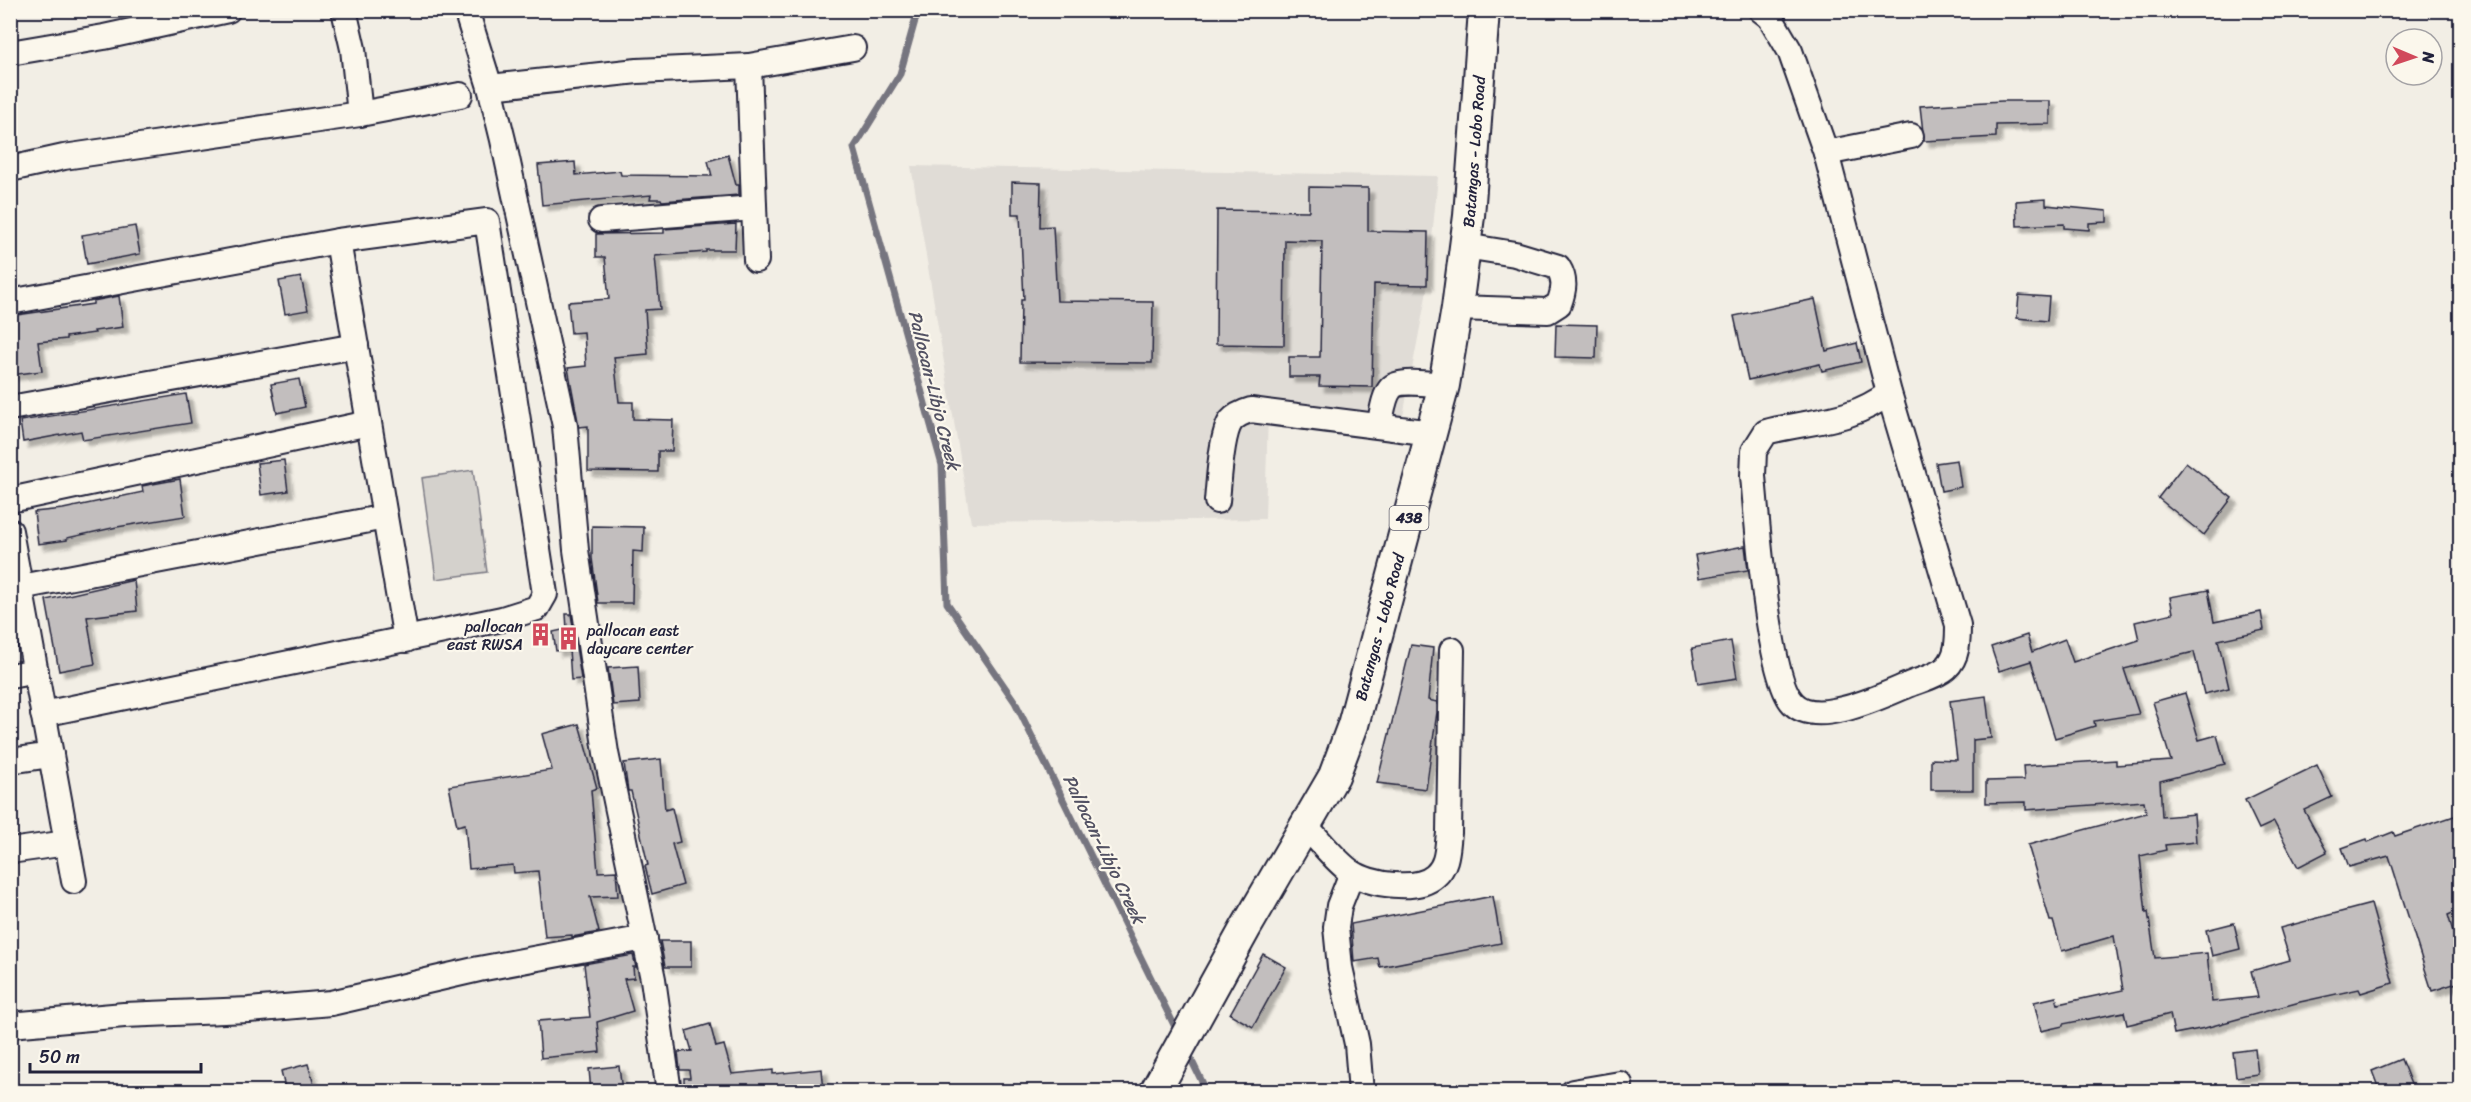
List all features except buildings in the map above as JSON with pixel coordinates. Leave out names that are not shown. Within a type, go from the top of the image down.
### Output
[{"type":"main road","name":"Batangas - Lobo Road","points":[[1155,1092],[1167,1065],[1334,776],[1353,725],[1444,385],[1465,246],[1484,10]]},
{"type":"street","points":[[10,54],[104,38],[228,10]]},
{"type":"street","points":[[344,10],[353,49],[360,114]]},
{"type":"street","points":[[466,10],[490,87],[565,426],[576,550],[606,753],[645,938],[669,1092]]},
{"type":"street","points":[[1761,10],[1770,17],[1790,51],[1826,153],[1889,393],[1958,625],[1955,655],[1945,668],[1861,705],[1815,713],[1801,710],[1792,703],[1782,687],[1773,651],[1753,476],[1754,451],[1766,432],[1849,416],[1872,407],[1889,393]]},
{"type":"street","points":[[490,87],[637,71],[749,66],[853,48]]},
{"type":"street","points":[[749,66],[756,260]]},
{"type":"street","points":[[10,169],[64,157],[159,141],[360,114],[460,95]]},
{"type":"street","points":[[1826,153],[1911,136]]},
{"type":"street","points":[[601,220],[754,208]]},
{"type":"street","points":[[10,302],[338,241],[487,221],[544,594],[537,608],[525,612],[406,640],[44,714]]},
{"type":"street","points":[[338,241],[406,640]]},
{"type":"street","points":[[1457,308],[1548,311],[1559,304],[1564,288],[1563,275],[1558,267],[1515,254],[1465,246]]},
{"type":"street","points":[[10,408],[356,346]]},
{"type":"street","points":[[1379,426],[1387,395],[1394,385],[1402,383],[1444,385]]},
{"type":"street","points":[[1217,501],[1226,430],[1232,419],[1241,413],[1251,410],[1432,433]]},
{"type":"street","points":[[10,500],[369,423]]},
{"type":"street","points":[[16,588],[385,517]]},
{"type":"street","points":[[10,531],[16,588],[36,671],[74,881]]},
{"type":"street","points":[[1305,826],[1352,873],[1393,886],[1413,885],[1435,877],[1445,862],[1449,833],[1452,650]]},
{"type":"street","points":[[10,676],[36,671]]},
{"type":"street","points":[[10,761],[51,755]]},
{"type":"street","points":[[10,851],[67,843]]},
{"type":"street","points":[[1352,873],[1339,906],[1336,927],[1340,967],[1357,1044],[1362,1092]]},
{"type":"street","points":[[10,1026],[124,1015],[249,1011],[332,1003],[479,969],[645,938]]},
{"type":"street","points":[[1573,1092],[1620,1084]]},
{"type":"shaded area","points":[[1792,11],[2225,11],[2225,17],[1794,14]]},
{"type":"shaded area","points":[[911,166],[1438,176],[1427,291],[1400,432],[1268,414],[1265,519],[971,523]]},
{"type":"shaded area","points":[[473,470],[487,572],[436,579],[422,478]]},
{"type":"waterway","name":"Pallocan-Libjo Creek","points":[[918,10],[900,74],[854,148],[942,465],[947,603],[1015,702],[1178,1033]]},
{"type":"waterway","name":"Pallocan-Libjo Creek","points":[[1187,1051],[1207,1092]]},
{"type":"place","name":"pallocan east RWSA","points":[[541,635]]},
{"type":"place","name":"pallocan east daycare center","points":[[569,639]]}]
